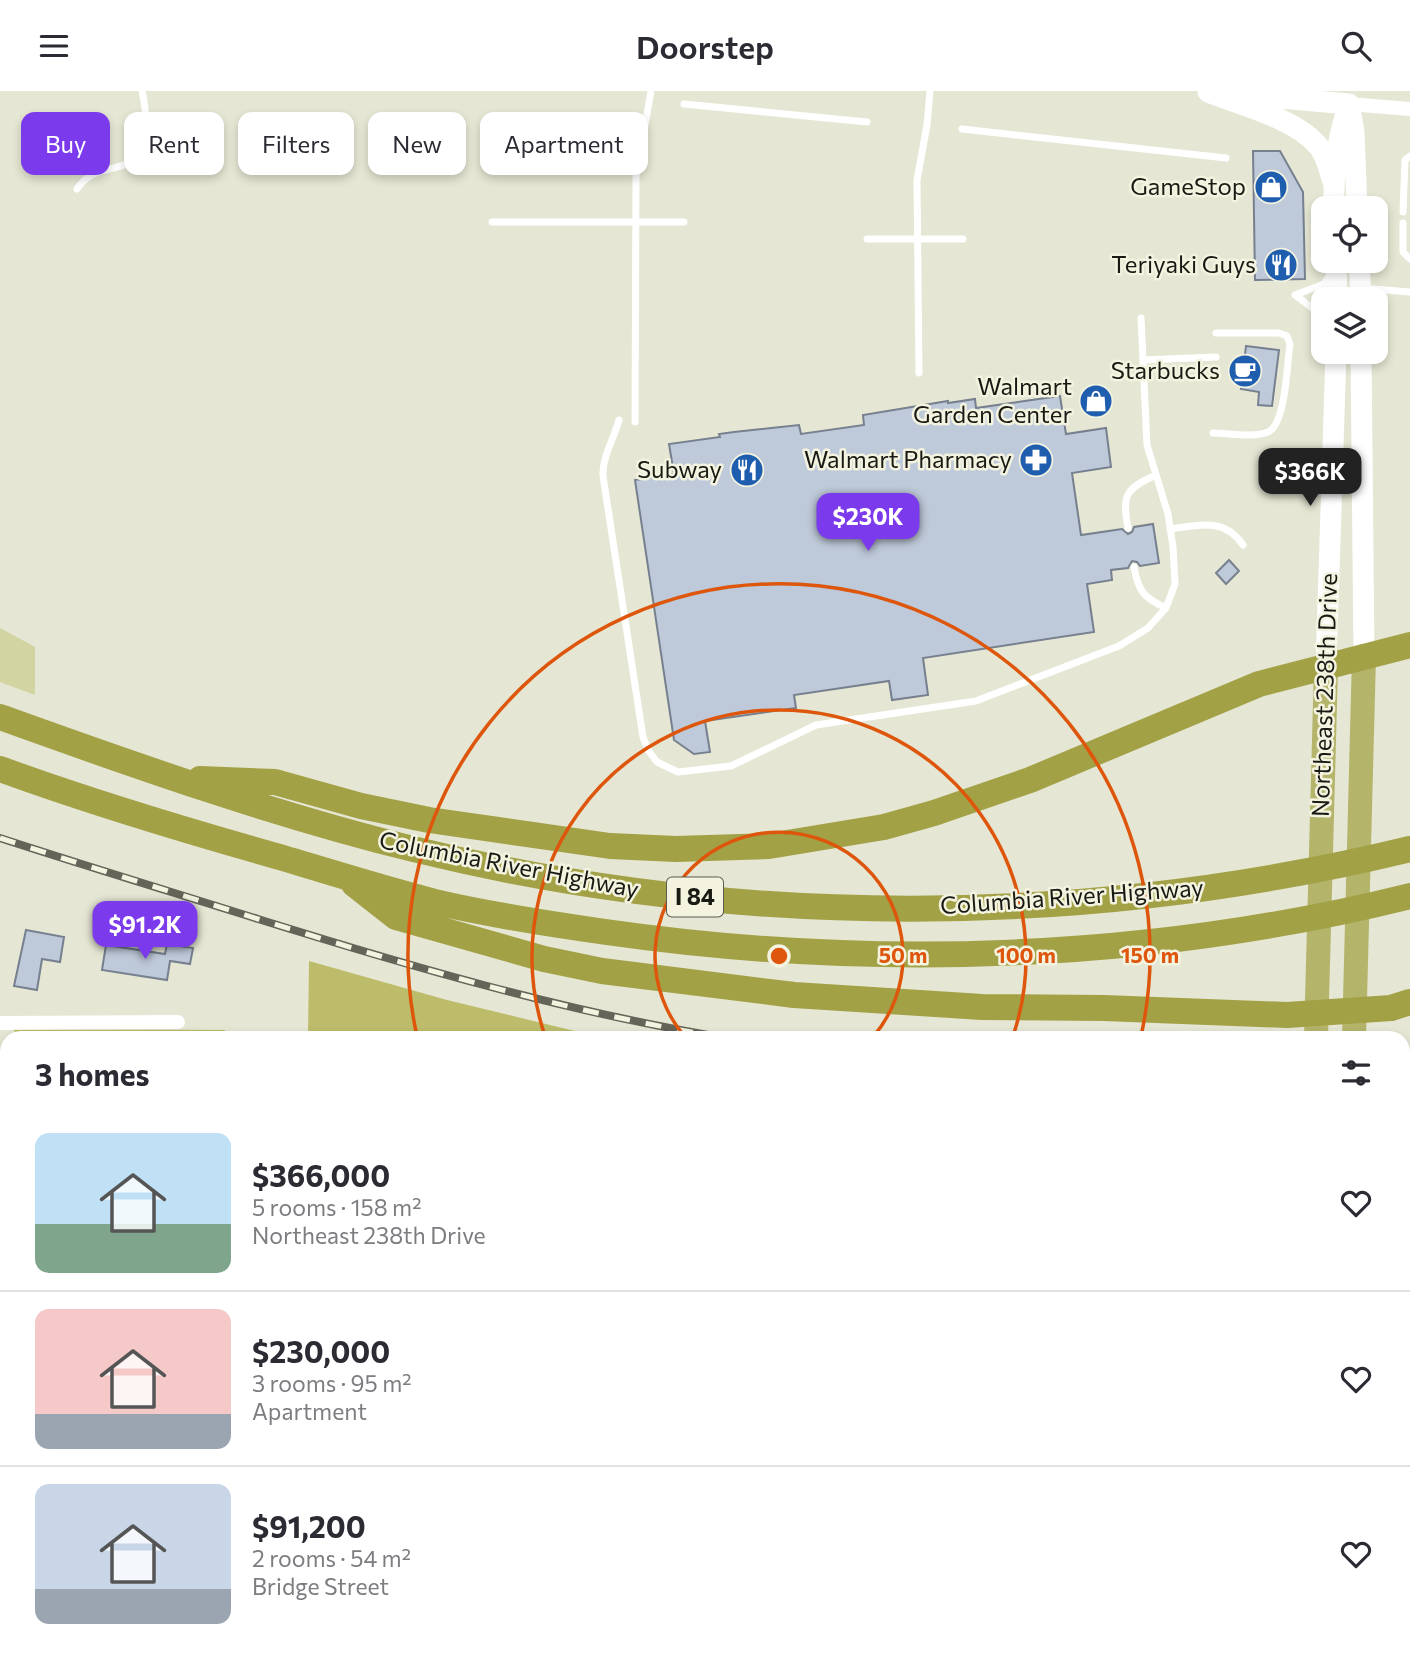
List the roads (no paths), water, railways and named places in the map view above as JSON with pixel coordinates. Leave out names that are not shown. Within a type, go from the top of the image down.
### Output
[{"type":"highway","points":[[167,777],[275,782],[361,806],[429,820],[610,846],[718,849],[769,846],[884,827],[934,813],[1030,780],[1259,684],[1410,645]]},
{"type":"highway","name":"Northeast 238th Drive","points":[[1354,1031],[1364,656]]},
{"type":"highway","name":"Northeast 238th Drive","points":[[1316,1025],[1326,666]]},
{"type":"highway","name":"Columbia River Highway","points":[[0,717],[167,777],[352,833],[470,862],[641,891],[799,905],[939,908],[1103,900],[1283,876],[1410,849]]},
{"type":"highway","name":"Columbia River Highway","points":[[0,769],[130,814],[437,902],[594,930],[707,945],[873,954],[1049,950],[1151,941],[1302,919],[1410,896]]},
{"type":"highway","points":[[341,875],[396,917],[505,949],[602,971],[794,995],[968,1006],[1287,1016],[1316,1025],[1354,1010],[1391,1007],[1410,1002]]},
{"type":"main road","points":[[1202,92],[1349,104]]},
{"type":"main road","points":[[1202,92],[1289,124],[1311,139],[1326,158],[1333,182]]},
{"type":"main road","points":[[1334,196],[1340,131],[1349,104]]},
{"type":"main road","points":[[1349,104],[1354,132],[1357,196]]},
{"type":"main road","name":"Northeast 238th Drive","points":[[1326,666],[1336,364]]},
{"type":"main road","name":"Northeast 238th Drive","points":[[1361,364],[1364,656]]},
{"type":"street","points":[[1349,104],[1410,110]]},
{"type":"street","points":[[0,1023],[178,1022]]},
{"type":"lane","points":[[77,189],[89,175],[139,158],[143,149],[147,113],[142,91]]},
{"type":"lane","points":[[635,422],[636,177],[651,91]]},
{"type":"lane","points":[[919,373],[917,180],[930,91]]},
{"type":"lane","points":[[684,104],[867,122]]},
{"type":"lane","points":[[962,129],[1226,158]]},
{"type":"lane","points":[[1403,212],[1405,160],[1410,156]]},
{"type":"lane","points":[[492,222],[684,222]]},
{"type":"lane","points":[[1403,223],[1404,252],[1410,259]]},
{"type":"lane","points":[[867,239],[963,239]]},
{"type":"lane","points":[[1316,287],[1324,284],[1330,273]]},
{"type":"lane","points":[[1311,289],[1295,295],[1311,307]]},
{"type":"lane","points":[[1388,293],[1410,292]]},
{"type":"lane","points":[[619,420],[603,466],[603,476],[643,737],[657,762],[678,772],[731,766],[816,725],[976,701],[1119,646],[1148,628],[1166,608],[1175,584],[1168,514],[1154,476],[1147,445],[1141,318]]},
{"type":"lane","points":[[1213,433],[1265,433],[1276,426],[1281,415],[1290,344],[1287,337],[1279,333],[1216,333]]},
{"type":"lane","points":[[1143,360],[1216,357]]},
{"type":"lane","points":[[1128,528],[1126,496],[1131,489],[1154,476]]},
{"type":"lane","points":[[1170,529],[1211,524],[1223,526],[1236,534],[1243,545]]},
{"type":"lane","points":[[1134,567],[1136,582],[1148,600],[1166,608]]},
{"type":"railway","points":[[0,838],[432,971],[549,1002],[688,1031]]},
{"type":"place","name":"GameStop","points":[[1271,187]]},
{"type":"place","name":"Teriyaki Guys","points":[[1281,265]]},
{"type":"place","name":"Starbucks","points":[[1245,371]]},
{"type":"place","name":"Walmart Garden Center","points":[[1096,401]]},
{"type":"place","name":"Walmart Pharmacy","points":[[1036,460]]},
{"type":"place","name":"Subway","points":[[747,470]]}]
